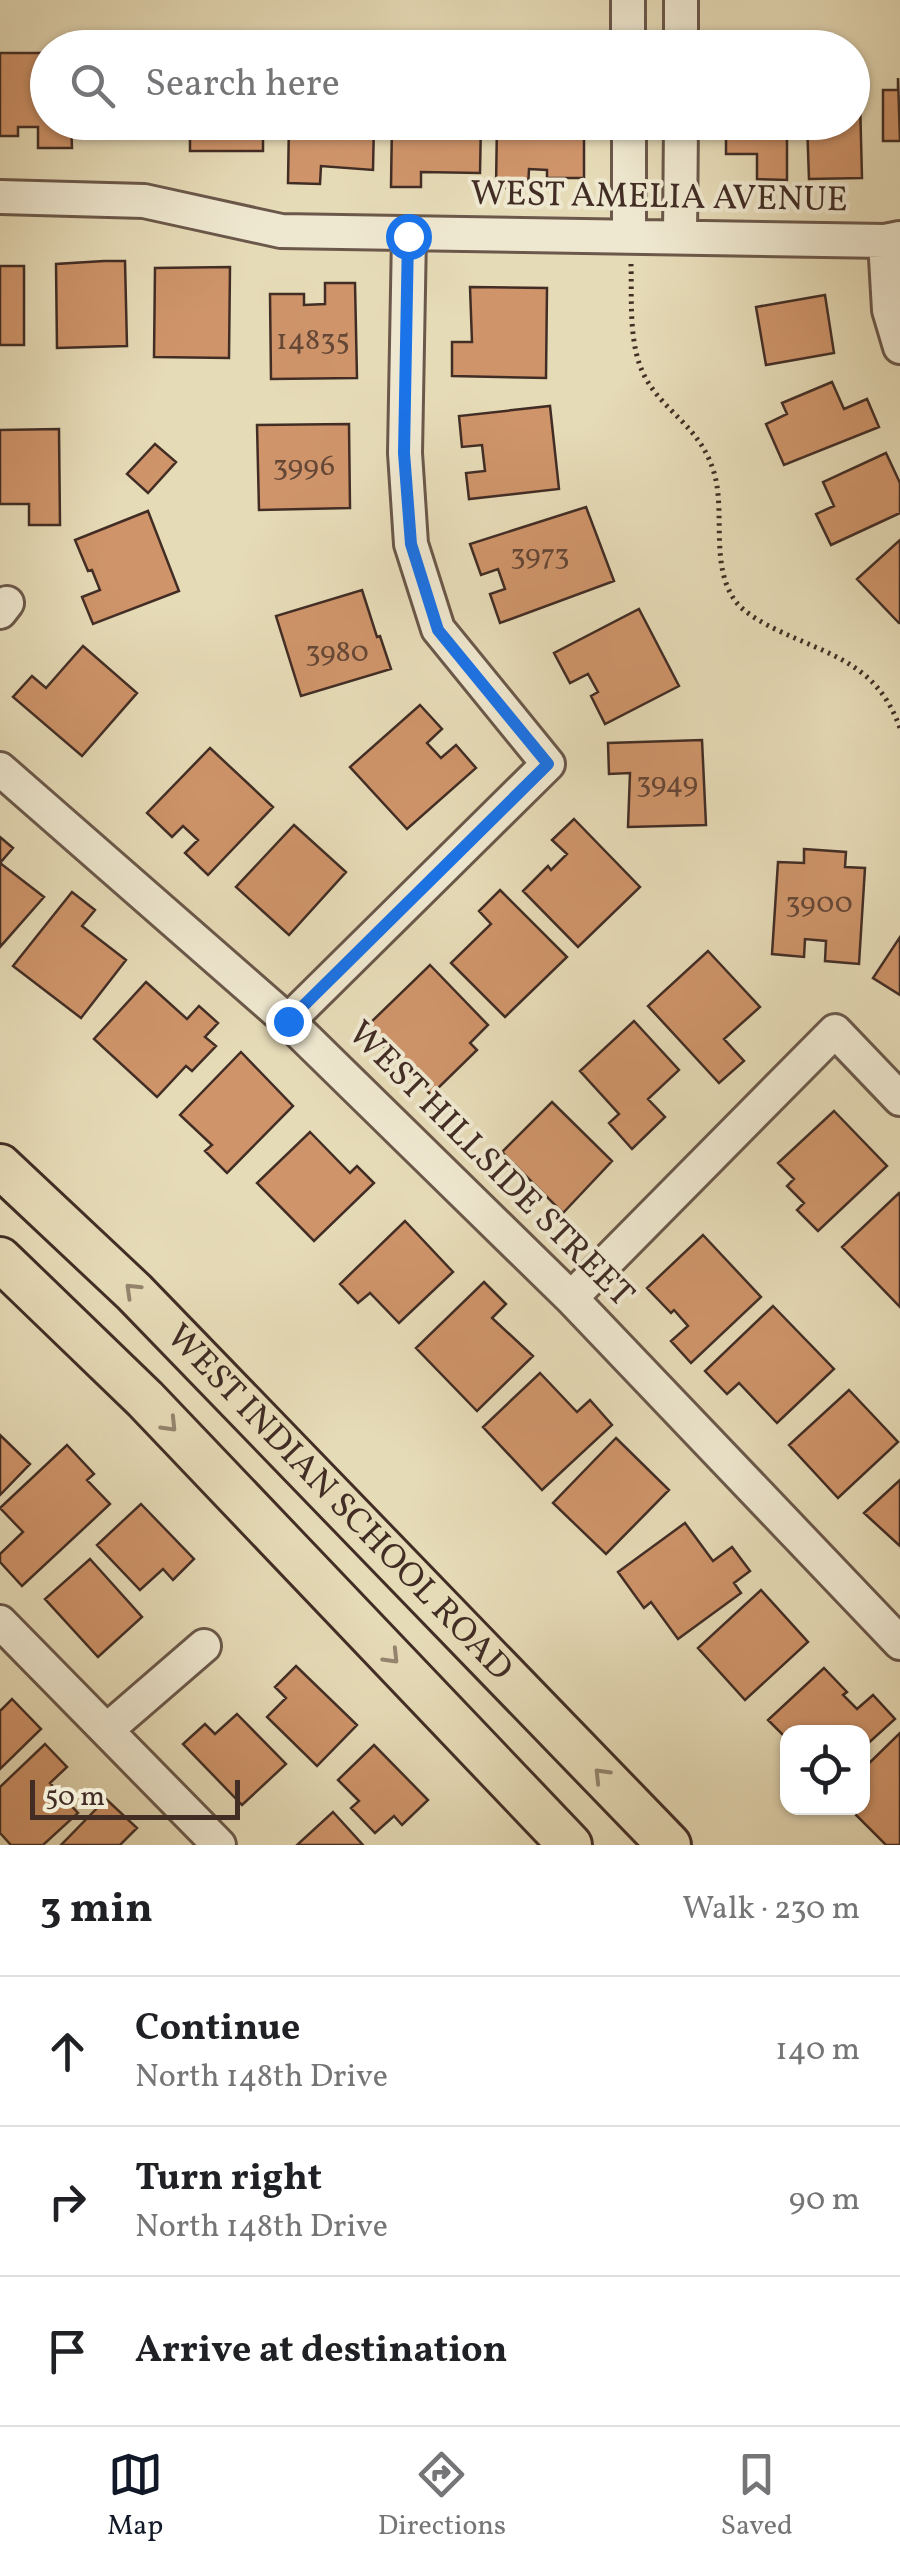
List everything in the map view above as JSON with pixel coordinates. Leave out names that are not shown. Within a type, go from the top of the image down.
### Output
[{"type":"main road","name":"WEST INDIAN SCHOOL ROAD","points":[[0,1166],[134,1292],[669,1845]]},
{"type":"main road","name":"WEST INDIAN SCHOOL ROAD","points":[[0,1259],[158,1412],[570,1845]]},
{"type":"street","points":[[628,0],[628,30]]},
{"type":"street","points":[[681,30],[682,0]]},
{"type":"street","points":[[628,140],[629,236]]},
{"type":"street","points":[[680,140],[680,236]]},
{"type":"street","name":"WEST AMELIA AVENUE","points":[[0,197],[144,200],[281,231],[408,236],[892,240]]},
{"type":"street","points":[[288,1021],[548,764],[438,630],[411,544],[404,453],[408,236]]},
{"type":"street","points":[[892,240],[889,310],[900,347]]},
{"type":"street","name":"WEST HILLSIDE STREET","points":[[0,769],[288,1021],[571,1298],[900,1643]]},
{"type":"street","points":[[571,1298],[835,1031],[900,1099]]},
{"type":"street","points":[[0,1622],[219,1845]]},
{"type":"street","points":[[108,1729],[204,1646]]},
{"type":"path","points":[[629,236],[633,317],[644,375],[690,428],[713,470],[718,493],[721,563],[737,604],[761,622],[852,664],[875,682],[894,710],[900,728]]},
{"type":"building","points":[[0,53],[30,53],[30,127],[18,127],[18,136],[0,136]]},
{"type":"building","points":[[898,78],[900,141],[883,141],[883,90],[898,90]]},
{"type":"building","points":[[38,140],[72,140],[72,148],[38,148]]},
{"type":"building","points":[[190,140],[263,140],[263,151],[190,151]]},
{"type":"building","points":[[289,140],[374,140],[373,170],[321,166],[320,184],[288,183]]},
{"type":"building","points":[[392,140],[481,140],[480,173],[421,172],[421,187],[391,187]]},
{"type":"building","points":[[497,140],[584,140],[584,178],[547,178],[547,170],[529,169],[528,188],[496,188]]},
{"type":"building","points":[[726,140],[787,140],[787,180],[757,179],[757,154],[726,154]]},
{"type":"building","points":[[808,140],[861,140],[862,178],[809,179]]},
{"type":"building","points":[[125,261],[127,346],[57,348],[56,264]]},
{"type":"building","points":[[0,266],[24,266],[24,345],[0,345]]},
{"type":"building","points":[[230,267],[229,358],[154,357],[155,268]]},
{"type":"building","points":[[325,283],[355,283],[357,378],[271,379],[270,294],[304,294],[304,305],[325,304]]},
{"type":"building","points":[[470,287],[547,288],[546,378],[452,376],[452,342],[472,342]]},
{"type":"building","points":[[825,295],[834,353],[766,365],[756,307]]},
{"type":"building","points":[[832,382],[844,409],[867,399],[879,427],[784,465],[766,424],[787,414],[782,403]]},
{"type":"building","points":[[550,406],[559,489],[469,499],[466,473],[485,471],[482,445],[462,447],[459,416]]},
{"type":"building","points":[[349,424],[350,508],[259,510],[257,425]]},
{"type":"building","points":[[59,429],[60,525],[29,525],[29,504],[0,504],[0,430]]},
{"type":"building","points":[[155,444],[176,462],[148,493],[127,474]]},
{"type":"building","points":[[886,453],[900,483],[900,513],[831,545],[816,514],[834,506],[823,482]]},
{"type":"building","points":[[586,507],[614,581],[500,623],[490,594],[505,589],[498,569],[481,575],[470,544]]},
{"type":"building","points":[[148,511],[179,591],[93,624],[82,597],[100,590],[75,540]]},
{"type":"building","points":[[900,540],[900,623],[899,623],[857,579]]},
{"type":"building","points":[[362,590],[391,669],[301,696],[276,616]]},
{"type":"building","points":[[639,609],[679,686],[605,724],[591,696],[598,692],[588,674],[570,683],[554,653]]},
{"type":"building","points":[[83,646],[137,693],[82,756],[13,697],[32,676],[46,688]]},
{"type":"building","points":[[420,705],[442,729],[427,743],[441,758],[456,745],[476,768],[407,829],[350,767]]},
{"type":"building","points":[[702,740],[706,825],[628,827],[630,773],[609,774],[608,743]]},
{"type":"building","points":[[210,748],[273,807],[208,875],[185,853],[198,840],[183,826],[172,837],[147,813]]},
{"type":"building","points":[[574,819],[640,887],[578,947],[523,891],[548,866],[551,870],[567,854],[552,840]]},
{"type":"building","points":[[294,825],[346,872],[289,935],[236,887]]},
{"type":"building","points":[[0,837],[13,848],[0,863]]},
{"type":"building","points":[[804,849],[846,852],[845,867],[865,868],[859,964],[825,961],[826,941],[805,939],[804,957],[772,954],[778,862],[804,863]]},
{"type":"building","points":[[0,863],[44,897],[0,947]]},
{"type":"building","points":[[500,890],[567,957],[505,1017],[451,963],[491,924],[479,911]]},
{"type":"building","points":[[72,892],[95,910],[82,926],[126,960],[81,1018],[13,966]]},
{"type":"building","points":[[900,937],[900,995],[873,978]]},
{"type":"building","points":[[708,951],[760,1007],[724,1039],[744,1061],[719,1083],[648,1006]]},
{"type":"building","points":[[430,965],[488,1025],[470,1043],[477,1050],[431,1095],[365,1028]]},
{"type":"building","points":[[146,982],[187,1019],[199,1006],[218,1023],[205,1037],[216,1046],[192,1071],[186,1066],[157,1097],[94,1039]]},
{"type":"building","points":[[634,1021],[679,1070],[648,1099],[665,1117],[632,1149],[609,1123],[619,1114],[580,1071]]},
{"type":"building","points":[[241,1052],[293,1106],[227,1173],[205,1151],[212,1145],[180,1115]]},
{"type":"building","points":[[552,1102],[612,1161],[563,1213],[502,1152]]},
{"type":"building","points":[[834,1111],[887,1166],[818,1231],[797,1210],[804,1203],[787,1186],[794,1179],[778,1163]]},
{"type":"building","points":[[310,1132],[350,1173],[357,1166],[374,1183],[314,1241],[257,1183]]},
{"type":"building","points":[[900,1194],[900,1307],[842,1247]]},
{"type":"building","points":[[405,1221],[453,1272],[399,1323],[370,1293],[358,1303],[340,1284]]},
{"type":"building","points":[[703,1235],[761,1297],[691,1363],[671,1341],[688,1326],[647,1288]]},
{"type":"building","points":[[484,1282],[506,1304],[492,1318],[533,1356],[477,1411],[416,1348]]},
{"type":"building","points":[[773,1306],[834,1369],[777,1423],[739,1383],[727,1394],[705,1371]]},
{"type":"building","points":[[540,1373],[577,1412],[590,1400],[612,1425],[542,1490],[483,1427]]},
{"type":"building","points":[[849,1390],[898,1442],[838,1498],[789,1445]]},
{"type":"building","points":[[0,1435],[30,1464],[0,1495]]},
{"type":"building","points":[[616,1438],[669,1490],[606,1554],[553,1503]]},
{"type":"building","points":[[67,1445],[94,1474],[87,1480],[110,1504],[22,1586],[0,1562],[0,1554],[23,1532],[0,1508]]},
{"type":"building","points":[[900,1480],[900,1546],[864,1513]]},
{"type":"building","points":[[141,1504],[194,1559],[173,1580],[163,1569],[140,1590],[97,1545]]},
{"type":"building","points":[[685,1523],[713,1561],[732,1547],[750,1571],[734,1583],[741,1593],[678,1639],[651,1602],[644,1608],[618,1572]]},
{"type":"building","points":[[90,1559],[142,1617],[98,1657],[45,1599]]},
{"type":"building","points":[[761,1590],[808,1642],[745,1700],[698,1648]]},
{"type":"building","points":[[296,1666],[357,1725],[317,1766],[267,1717],[286,1698],[275,1687]]},
{"type":"building","points":[[824,1668],[857,1709],[873,1695],[895,1719],[870,1742],[870,1725],[780,1725],[780,1732],[768,1720]]},
{"type":"building","points":[[12,1699],[41,1729],[0,1769],[0,1711]]},
{"type":"building","points":[[237,1714],[286,1764],[242,1805],[183,1744],[205,1724],[215,1734]]},
{"type":"building","points":[[900,1733],[900,1845],[886,1845],[856,1815],[870,1815],[870,1762]]},
{"type":"building","points":[[45,1744],[67,1767],[50,1783],[78,1813],[43,1845],[11,1845],[0,1833],[0,1787]]},
{"type":"building","points":[[374,1745],[428,1800],[402,1825],[394,1816],[375,1833],[351,1808],[359,1801],[338,1780]]},
{"type":"building","points":[[106,1799],[137,1828],[120,1845],[61,1845]]},
{"type":"building","points":[[333,1812],[363,1845],[297,1845]]},
{"type":"route","points":[[288,1021],[548,764],[438,630],[411,544],[404,453],[408,236]]}]
